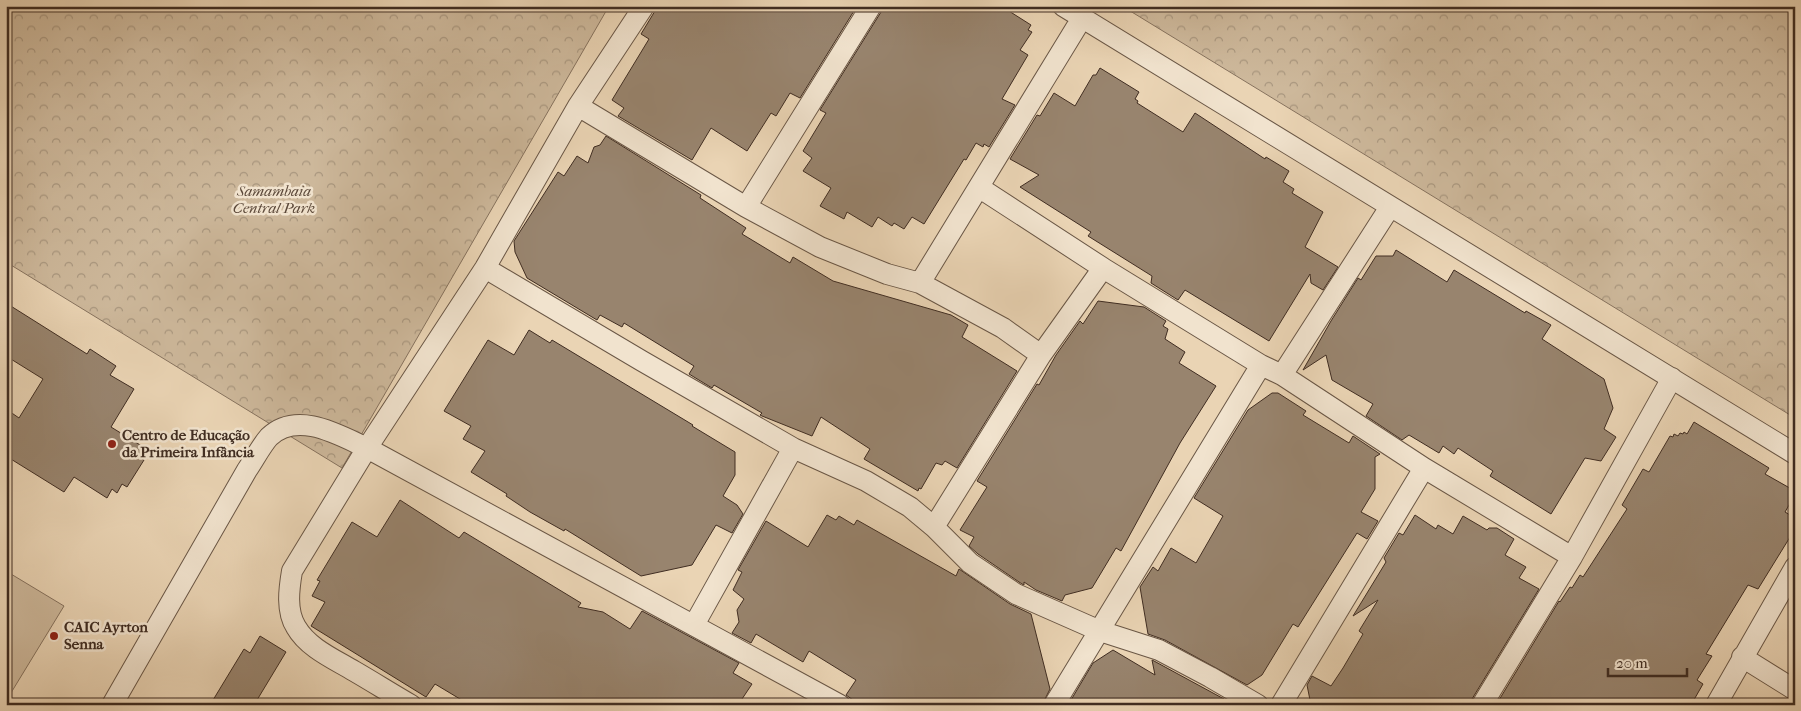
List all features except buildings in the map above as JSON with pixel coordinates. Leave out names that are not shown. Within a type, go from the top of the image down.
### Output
[{"type":"street","points":[[411,705],[324,653],[305,639],[295,626],[289,608],[289,589],[292,571],[367,448],[485,268],[578,106],[644,6]]},
{"type":"street","points":[[746,207],[871,6]]},
{"type":"street","points":[[1063,6],[1795,454]]},
{"type":"street","points":[[920,283],[980,188],[1082,18]]},
{"type":"street","points":[[578,106],[746,207],[820,247],[888,274],[920,283],[1003,328],[1041,355]]},
{"type":"street","points":[[980,188],[1103,268],[1282,376],[1424,468],[1572,557]]},
{"type":"street","points":[[1282,376],[1390,207]]},
{"type":"street","points":[[485,268],[793,448],[866,481],[910,507],[934,527],[970,563],[1016,594],[1100,631],[1159,650],[1258,705]]},
{"type":"street","points":[[934,527],[1041,355],[1103,268]]},
{"type":"street","points":[[1054,705],[1262,365]]},
{"type":"street","points":[[1482,705],[1572,557],[1672,378]]},
{"type":"street","points":[[112,705],[247,470],[270,437],[286,427],[302,426],[324,428],[367,448],[840,705]]},
{"type":"street","points":[[694,625],[793,448]]},
{"type":"street","points":[[1281,705],[1424,468]]},
{"type":"street","points":[[1716,705],[1795,567]]},
{"type":"street","points":[[1742,657],[1795,690]]},
{"type":"green space","name":"Samambaia Central Park","points":[[6,6],[609,6],[342,468],[6,262]]},
{"type":"green space","points":[[1122,6],[1795,6],[1795,418]]},
{"type":"green space","points":[[6,571],[64,606],[6,701]]},
{"type":"place","name":"Centro de Educação da Primeira Infância","points":[[112,444]]},
{"type":"place","name":"CAIC Ayrton Senna","points":[[54,636]]}]
